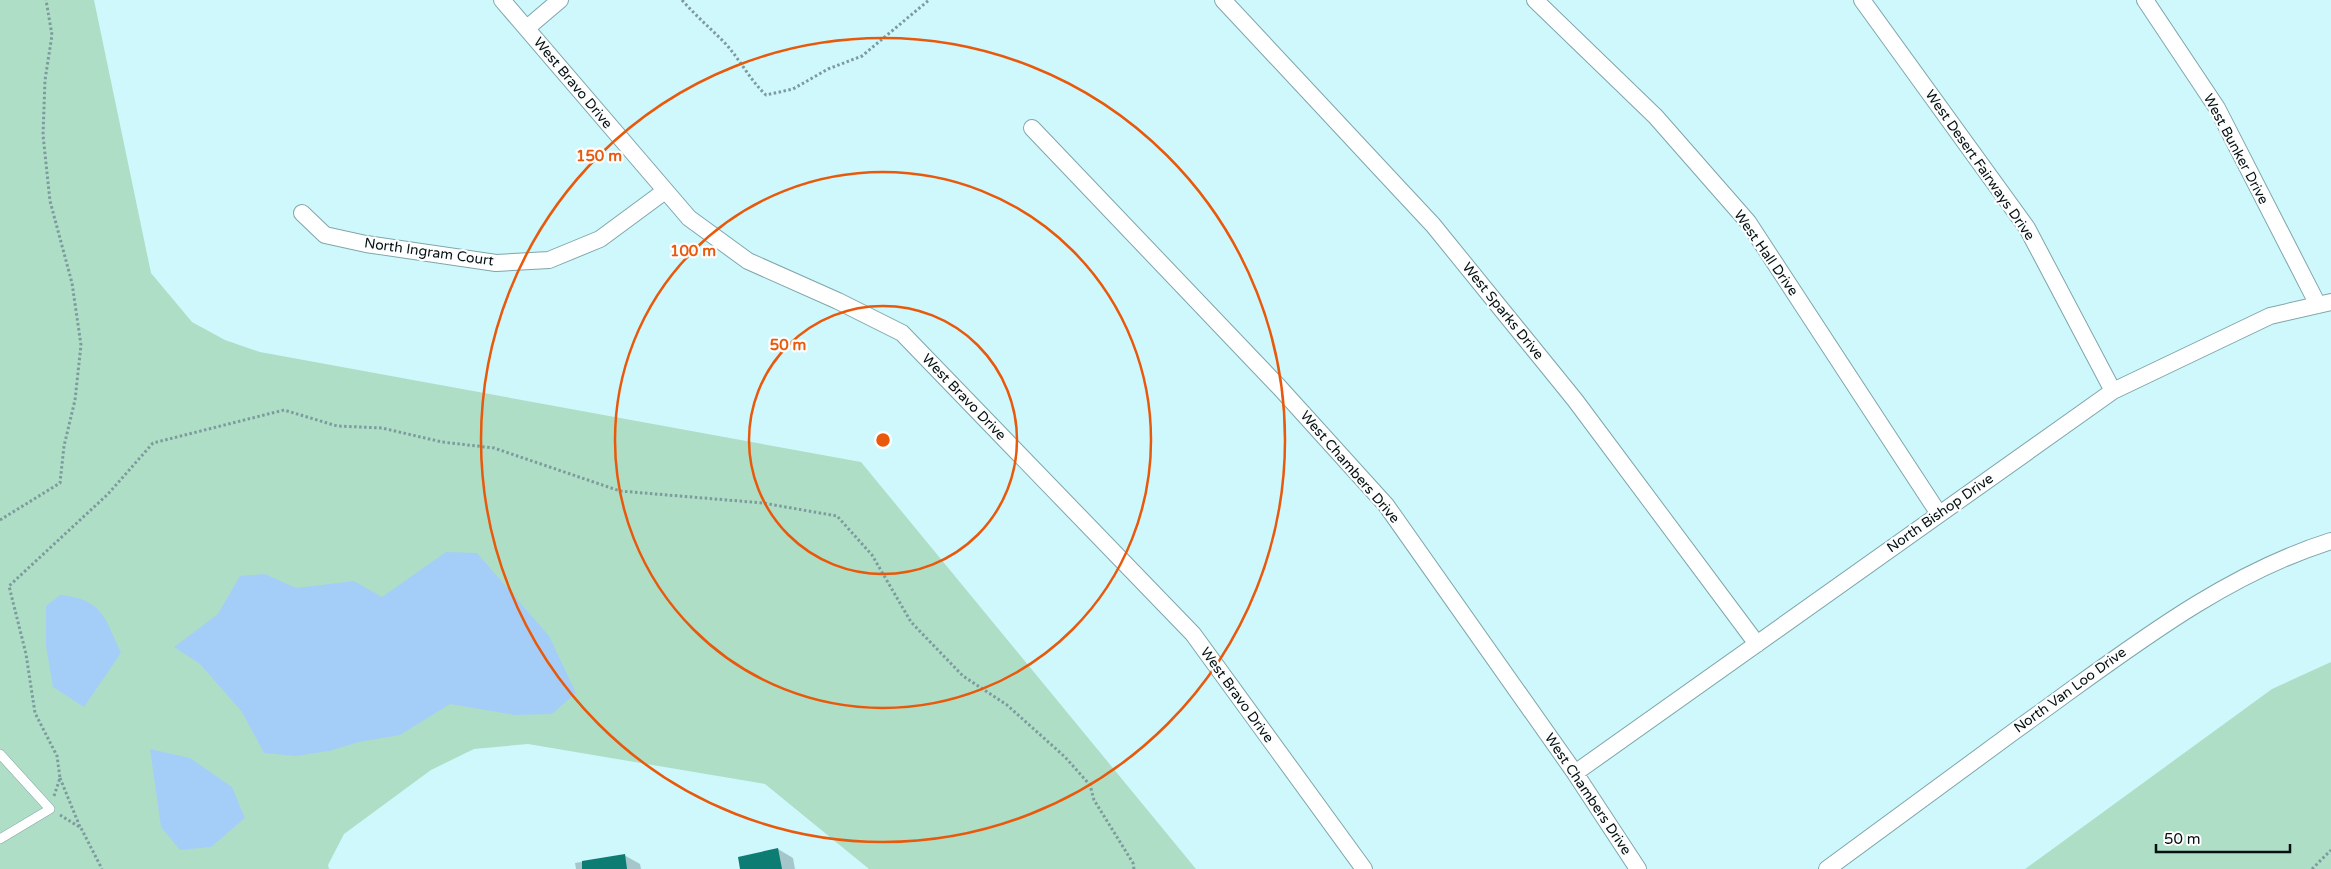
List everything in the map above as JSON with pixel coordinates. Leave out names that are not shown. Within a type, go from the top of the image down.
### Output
[{"type":"street","name":"West Bravo Drive","points":[[502,0],[689,218],[748,261],[838,300],[902,333],[1193,634],[1364,869]]},
{"type":"street","points":[[527,28],[560,0]]},
{"type":"street","name":"West Sparks Drive","points":[[1223,0],[1433,225],[1575,400],[1757,644]]},
{"type":"street","name":"West Hall Drive","points":[[1535,0],[1656,117],[1748,222],[1939,514]]},
{"type":"street","name":"West Desert Fairways Drive","points":[[1862,0],[2027,228],[2112,391]]},
{"type":"street","name":"West Bunker Drive","points":[[2145,0],[2217,108],[2324,303]]},
{"type":"street","name":"West Chambers Drive","points":[[1032,128],[1280,388],[1386,505],[1575,773],[1638,869]]},
{"type":"street","name":"North Ingram Court","points":[[302,213],[324,235],[366,244],[496,263],[549,260],[600,239],[665,191]]},
{"type":"street","name":"North Bishop Drive","points":[[1575,773],[2112,391],[2270,316],[2324,303]]},
{"type":"street","name":"North Van Loo Drive","points":[[1828,869],[2130,647],[2212,595],[2278,561],[2331,541]]},
{"type":"lane","points":[[0,754],[50,809],[0,839]]},
{"type":"path","points":[[0,520],[60,483],[64,446],[76,400],[82,345],[72,283],[50,201],[43,135],[45,80],[52,35],[46,0]]},
{"type":"path","points":[[682,0],[701,22],[725,43],[753,82],[766,95],[793,89],[828,69],[862,56],[929,0]]},
{"type":"path","points":[[102,869],[81,828],[60,778],[57,756],[35,713],[26,654],[9,586],[108,494],[153,443],[284,410],[337,426],[382,428],[442,442],[494,448],[620,491],[762,503],[837,516],[872,555],[911,622],[962,676],[1007,705],[1065,757],[1090,785],[1094,800],[1134,869]]},
{"type":"path","points":[[60,778],[50,809],[81,828]]},
{"type":"path","points":[[2312,869],[2331,850]]},
{"type":"green space","points":[[0,0],[94,0],[151,273],[192,322],[225,340],[260,352],[861,462],[1196,869],[869,869],[765,784],[528,744],[474,749],[431,770],[344,834],[328,865],[329,869],[0,869]]},
{"type":"green space","points":[[2331,662],[2331,869],[2025,869],[2272,689]]},
{"type":"water","points":[[446,552],[477,553],[549,636],[576,693],[552,714],[515,715],[450,704],[400,735],[359,742],[329,751],[296,756],[264,753],[242,712],[200,664],[174,647],[218,614],[240,576],[265,574],[296,588],[354,581],[382,597]]},
{"type":"water","points":[[60,595],[85,601],[101,612],[121,653],[84,707],[53,687],[46,646],[46,606]]},
{"type":"water","points":[[150,749],[190,758],[232,787],[245,818],[211,847],[180,850],[161,827]]},
{"type":"building","points":[[778,848],[782,869],[740,869],[738,857]]},
{"type":"building","points":[[625,854],[627,869],[582,869],[582,861]]}]
